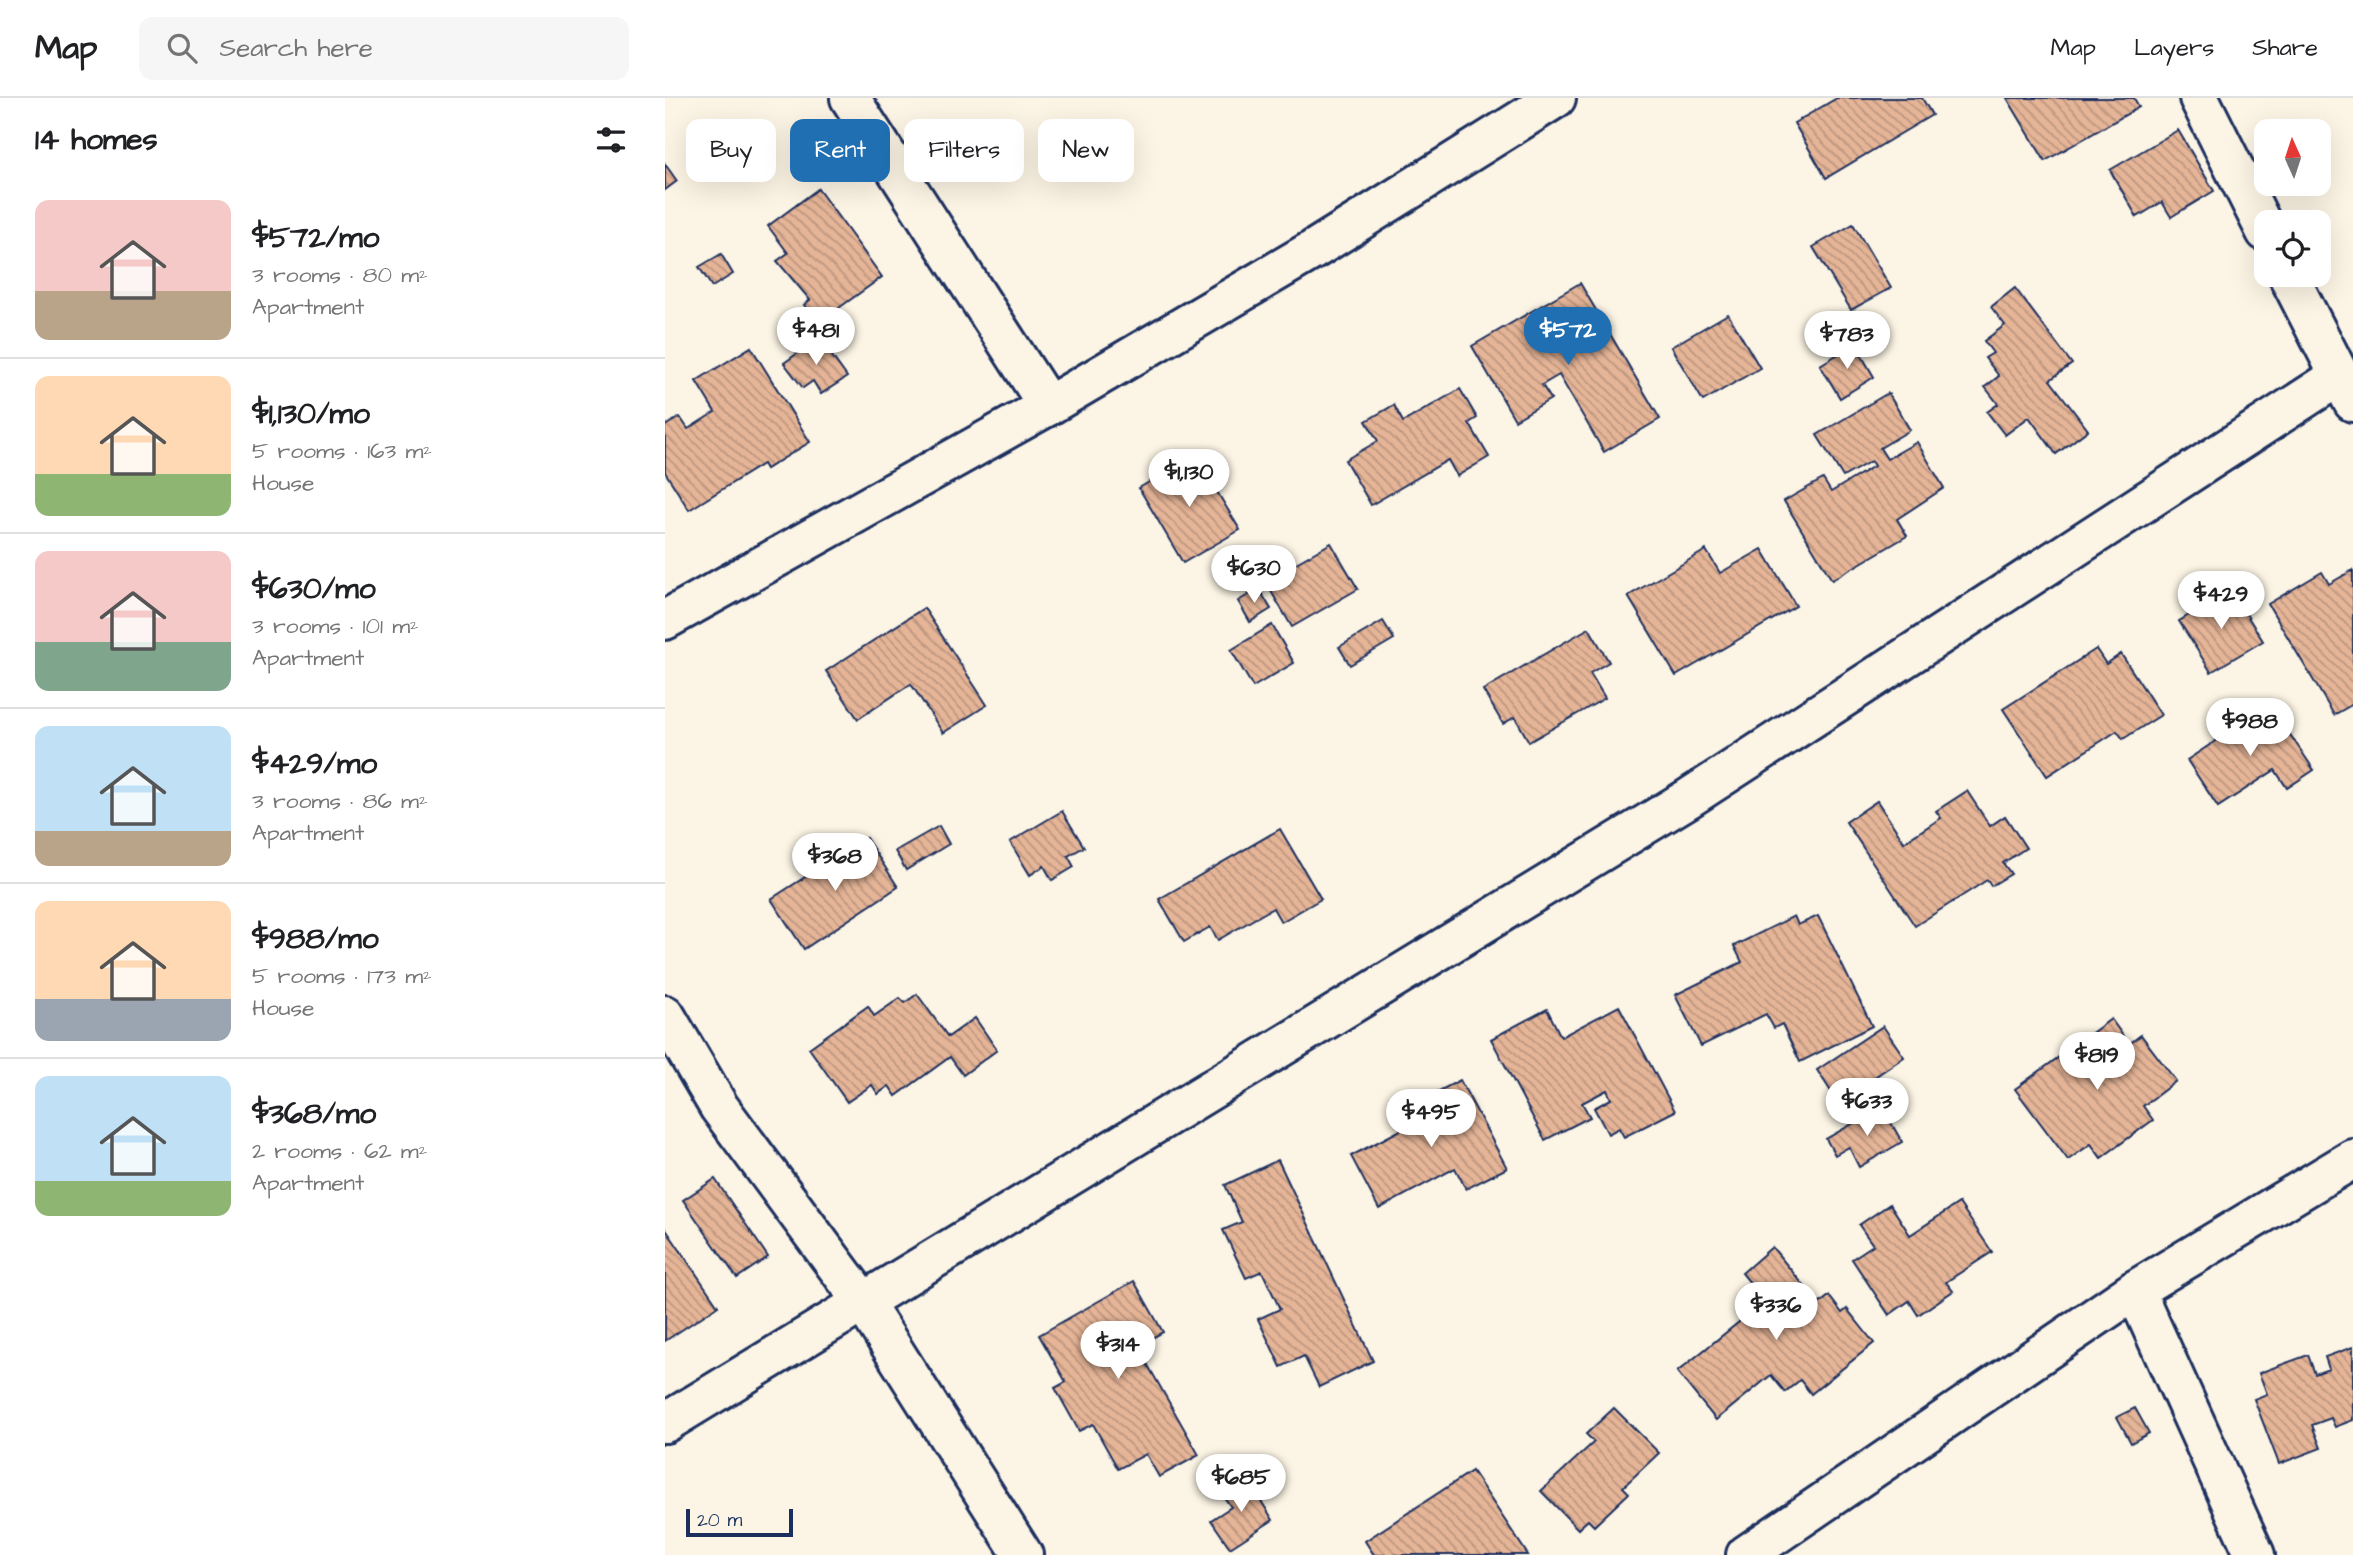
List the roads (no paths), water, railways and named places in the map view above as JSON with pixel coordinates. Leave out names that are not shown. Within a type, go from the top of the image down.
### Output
[{"type":"street","points":[[850,98],[1048,405]]},
{"type":"street","points":[[665,620],[1048,405],[1313,250],[1556,98]]},
{"type":"street","points":[[2199,98],[2255,210]]},
{"type":"street","points":[[665,1423],[1689,798],[2343,364],[2295,287]]},
{"type":"street","points":[[665,1016],[719,1107],[863,1302],[1023,1555]]},
{"type":"street","points":[[1747,1555],[2134,1290],[2353,1158]]},
{"type":"street","points":[[2134,1290],[2255,1555]]}]
